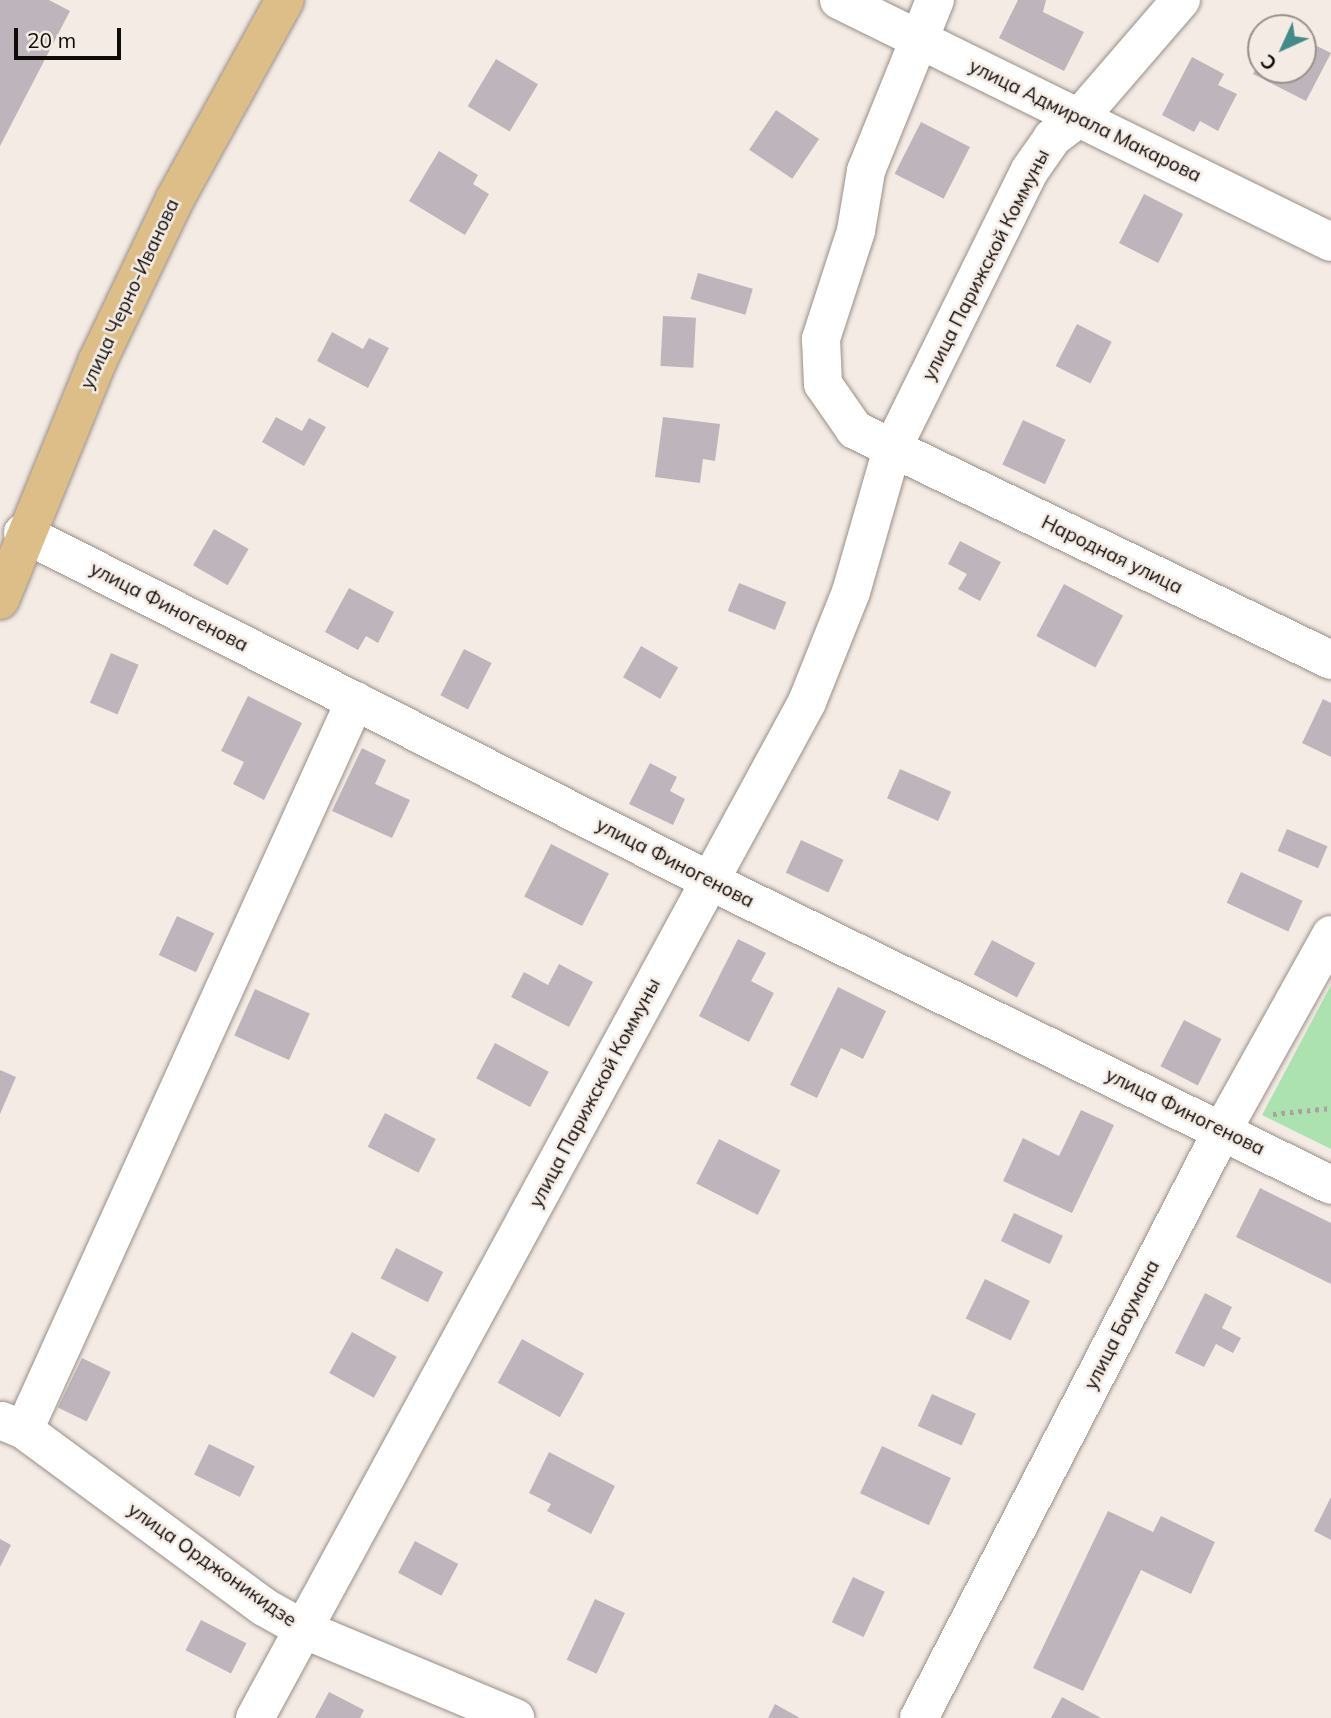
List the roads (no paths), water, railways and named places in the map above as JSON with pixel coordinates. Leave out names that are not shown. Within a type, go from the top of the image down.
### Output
[{"type":"main road","name":"улица Черно-Иванова","points":[[0,600],[23,533],[97,362],[175,199],[285,0]]},
{"type":"street","name":"улица Адмирала Макарова","points":[[839,0],[1331,242]]},
{"type":"street","points":[[892,449],[855,430],[837,408],[823,384],[821,339],[856,231],[866,171],[935,0]]},
{"type":"street","name":"улица Парижской Коммуны","points":[[255,1718],[807,702],[851,592],[892,449],[1030,170],[1052,138],[1079,118],[1181,0]]},
{"type":"street","name":"Народная улица","points":[[892,449],[1331,660]]},
{"type":"street","name":"улица Финогенова","points":[[23,533],[710,881],[1228,1119],[1331,1185]]},
{"type":"street","points":[[12,1425],[355,701]]},
{"type":"street","name":"улица Баумана","points":[[919,1718],[1228,1119],[1331,935]]},
{"type":"street","name":"улица Орджоникидзе","points":[[12,1425],[264,1607],[305,1630],[515,1718]]}]
